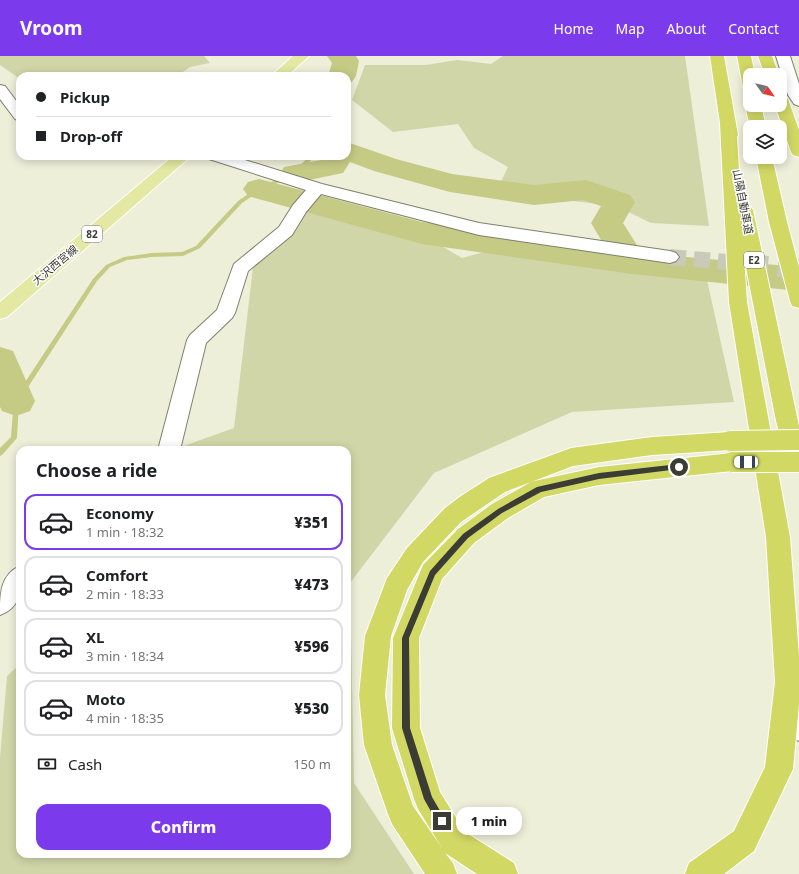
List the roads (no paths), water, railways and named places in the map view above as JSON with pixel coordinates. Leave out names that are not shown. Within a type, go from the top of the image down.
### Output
[{"type":"highway","name":"山陽自動車道","points":[[717,56],[728,122],[787,421],[799,463]]},
{"type":"highway","points":[[744,56],[746,68]]},
{"type":"highway","points":[[765,56],[769,68]]},
{"type":"highway","points":[[785,112],[799,152]]},
{"type":"highway","points":[[700,874],[744,840],[779,769],[788,682],[778,538],[738,302],[728,122]]},
{"type":"highway","points":[[766,164],[778,222],[799,301]]},
{"type":"highway","points":[[503,874],[454,842],[428,799],[406,728],[406,638],[432,573],[466,536],[500,511],[539,489],[599,476],[666,468],[731,452],[799,440]]},
{"type":"highway","points":[[442,874],[402,814],[378,745],[372,695],[378,636],[396,586],[415,555],[453,515],[497,485],[571,458],[652,446],[731,452],[799,463]]},
{"type":"main road","points":[[283,72],[302,56]]},
{"type":"main road","name":"大沢西宮線","points":[[1,310],[178,160]]},
{"type":"street","points":[[783,56],[795,95],[799,101]]},
{"type":"street","points":[[0,88],[16,110]]},
{"type":"street","points":[[228,160],[308,185],[479,229],[670,256]]},
{"type":"street","points":[[170,446],[197,340],[225,313],[240,268],[286,231],[299,210],[308,185]]},
{"type":"street","points":[[0,604],[16,582]]},
{"type":"street","points":[[788,682],[799,728]]},
{"type":"waterway","points":[[334,72],[339,60],[338,56]]},
{"type":"waterway","points":[[340,56],[346,61],[343,72]]},
{"type":"waterway","points":[[351,152],[385,165],[450,183],[534,195],[586,190],[619,202],[607,223],[632,263]]},
{"type":"waterway","points":[[0,453],[14,438],[16,401],[95,280],[108,266],[126,258],[183,254],[198,247],[240,202],[259,189],[295,174],[308,160]]},
{"type":"waterway","points":[[295,174],[332,167],[336,160]]},
{"type":"waterway","points":[[259,189],[422,233],[632,263]]},
{"type":"waterway","points":[[632,263],[799,279]]},
{"type":"waterway","points":[[0,361],[16,401]]},
{"type":"tunnel","points":[[670,257],[749,264]]},
{"type":"tunnel","points":[[749,264],[759,265]]},
{"type":"tunnel","points":[[749,264],[799,269]]}]
